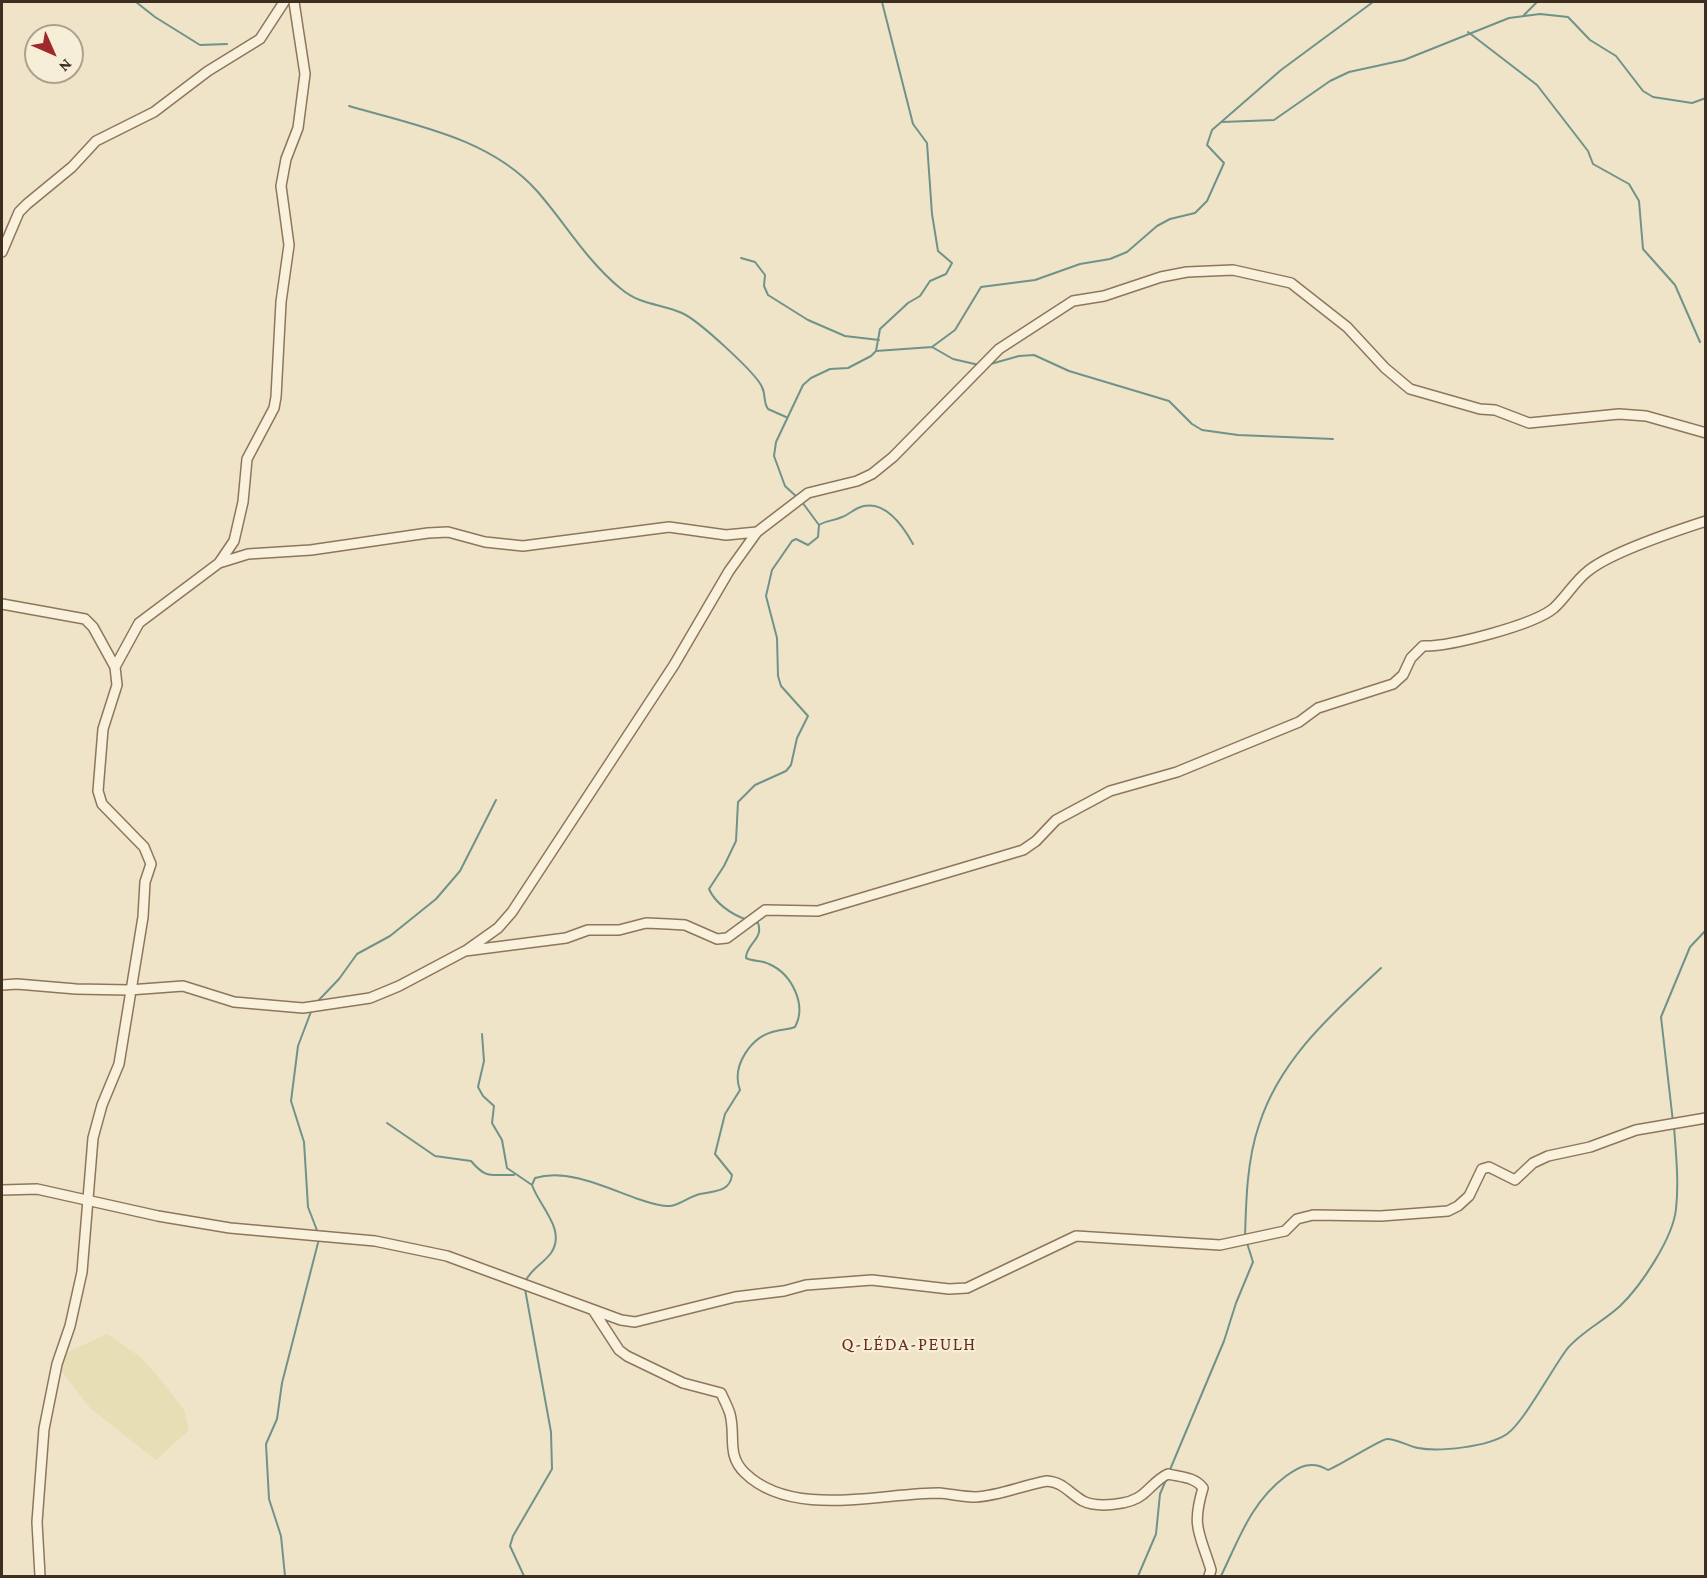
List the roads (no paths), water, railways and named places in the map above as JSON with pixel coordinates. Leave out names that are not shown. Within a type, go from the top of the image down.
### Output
[{"type":"street","points":[[2,252],[20,212],[72,167],[96,141],[154,112],[217,65],[260,39],[284,2]]},
{"type":"street","points":[[115,667],[139,623],[219,563],[234,541],[243,502],[247,459],[274,408],[281,302],[289,245],[281,186],[286,159],[298,128],[305,74],[294,2]]},
{"type":"street","points":[[2,985],[129,990],[183,986],[234,1002],[303,1008],[370,998],[399,986],[465,951],[498,928],[512,912],[674,665],[729,571],[758,532],[808,493],[857,481],[872,474],[893,457],[999,349],[1073,301],[1104,296],[1187,272],[1233,270],[1291,283],[1347,327],[1384,368],[1410,389],[1480,410],[1495,410],[1529,423],[1619,414],[1646,416],[1706,433]]},
{"type":"street","points":[[465,951],[566,938],[588,930],[619,930],[646,923],[685,925],[717,939],[727,938],[765,910],[791,913],[818,911],[1023,850],[1036,841],[1056,820],[1110,790],[1178,772],[1299,722],[1318,708],[1393,684],[1403,675],[1411,658],[1423,646],[1434,646],[1490,633],[1552,610],[1588,570],[1620,554],[1706,521]]},
{"type":"street","points":[[219,563],[248,554],[322,549],[428,532],[448,532],[484,542],[523,546],[669,527],[726,535],[758,532]]},
{"type":"street","points":[[2,604],[85,619],[93,627],[115,667],[117,685],[103,729],[98,791],[102,804],[144,847],[151,864],[145,882],[143,917],[129,990],[119,1064],[102,1105],[93,1138],[86,1200],[82,1272],[70,1326],[57,1364],[44,1429],[38,1522],[40,1576]]},
{"type":"street","points":[[2,1190],[37,1189],[158,1216],[231,1228],[375,1241],[447,1256],[621,1320],[635,1322],[735,1297],[784,1291],[806,1285],[872,1280],[949,1289],[967,1288],[1076,1236],[1220,1245],[1285,1231],[1297,1219],[1313,1215],[1382,1216],[1448,1211],[1469,1196],[1482,1169],[1489,1167],[1515,1180],[1533,1163],[1548,1156],[1590,1147],[1636,1130],[1706,1118]]},
{"type":"street","points":[[593,1309],[620,1350],[627,1356],[683,1383],[721,1393],[730,1415],[731,1449],[735,1461],[745,1473],[768,1488],[788,1496],[827,1500],[939,1493],[977,1497],[1047,1481],[1058,1482],[1083,1501],[1094,1505],[1141,1497],[1168,1474],[1198,1481],[1203,1488],[1196,1512],[1197,1533],[1211,1570],[1209,1576]]},
{"type":"waterway","points":[[136,2],[155,17],[200,45],[227,44]]},
{"type":"waterway","points":[[798,498],[785,486],[774,456],[776,442],[803,385],[811,378],[830,369],[848,368],[871,356],[876,351],[880,329],[908,303],[920,296],[930,281],[946,274],[952,263],[938,251],[932,214],[927,143],[913,124],[882,2]]},
{"type":"waterway","points":[[876,351],[932,347],[955,330],[981,287],[1035,280],[1080,264],[1110,259],[1127,252],[1157,226],[1170,219],[1195,213],[1207,201],[1224,163],[1207,145],[1212,130],[1281,70],[1373,2]]},
{"type":"waterway","points":[[1524,15],[1537,2]]},
{"type":"waterway","points":[[1222,122],[1274,120],[1330,81],[1349,72],[1404,60],[1509,18],[1540,14],[1568,17],[1590,40],[1616,56],[1643,91],[1653,97],[1692,103],[1706,98]]},
{"type":"waterway","points":[[1468,32],[1537,85],[1588,151],[1593,164],[1629,184],[1639,201],[1643,249],[1675,285],[1700,342]]},
{"type":"waterway","points":[[349,106],[425,127],[474,146],[497,158],[537,191],[586,254],[620,288],[635,298],[674,310],[690,318],[738,359],[757,380],[763,390],[768,409],[786,417]]},
{"type":"waterway","points":[[741,258],[755,262],[765,275],[764,286],[768,295],[808,320],[845,336],[879,340]]},
{"type":"waterway","points":[[932,347],[953,359],[979,365]]},
{"type":"waterway","points":[[987,365],[1019,356],[1034,355],[1069,371],[1169,401],[1192,424],[1202,430],[1238,435],[1333,439]]},
{"type":"waterway","points":[[745,919],[724,907],[709,889],[736,841],[738,802],[755,785],[786,771],[791,765],[797,738],[808,716],[781,686],[778,676],[777,638],[766,596],[772,570],[792,541],[796,539],[808,545],[818,537],[819,525],[802,502]]},
{"type":"waterway","points":[[819,525],[858,508],[876,506],[892,515],[913,544]]},
{"type":"waterway","points":[[317,1002],[339,979],[357,954],[390,936],[436,899],[460,871],[496,800]]},
{"type":"waterway","points":[[526,1280],[551,1253],[556,1236],[550,1218],[532,1185],[535,1178],[574,1177],[650,1203],[666,1206],[678,1204],[696,1195],[720,1190],[731,1181],[732,1175],[715,1154],[725,1114],[740,1090],[738,1071],[741,1062],[745,1053],[759,1039],[767,1034],[795,1027],[799,1009],[795,991],[784,975],[766,963],[746,958],[759,933],[758,923],[753,922]]},
{"type":"waterway","points":[[1673,1122],[1661,1017],[1690,947],[1706,930]]},
{"type":"waterway","points":[[1245,1238],[1252,1152],[1268,1101],[1294,1058],[1326,1020],[1381,968]]},
{"type":"waterway","points":[[312,1009],[298,1046],[291,1101],[304,1142],[308,1207],[318,1233]]},
{"type":"waterway","points":[[482,1034],[484,1061],[478,1087],[483,1096],[494,1106],[492,1123],[502,1140],[507,1168],[532,1185]]},
{"type":"waterway","points":[[387,1123],[435,1156],[471,1161],[481,1171],[490,1175],[514,1175]]},
{"type":"waterway","points":[[1221,1576],[1255,1509],[1274,1486],[1296,1469],[1317,1465],[1328,1470],[1387,1439],[1418,1448],[1450,1449],[1488,1442],[1507,1434],[1514,1428],[1567,1349],[1620,1306],[1655,1261],[1669,1234],[1676,1209],[1674,1127]]},
{"type":"waterway","points":[[285,1576],[281,1536],[269,1499],[266,1444],[277,1419],[282,1383],[319,1239]]},
{"type":"waterway","points":[[1169,1472],[1224,1341],[1236,1303],[1253,1262],[1247,1243]]},
{"type":"waterway","points":[[524,1576],[510,1546],[513,1536],[552,1469],[551,1432],[525,1289]]},
{"type":"waterway","points":[[1138,1576],[1156,1534],[1160,1494],[1166,1480]]},
{"type":"district","name":"Q-LÉDA-PEULH","points":[[909,1344]]}]
